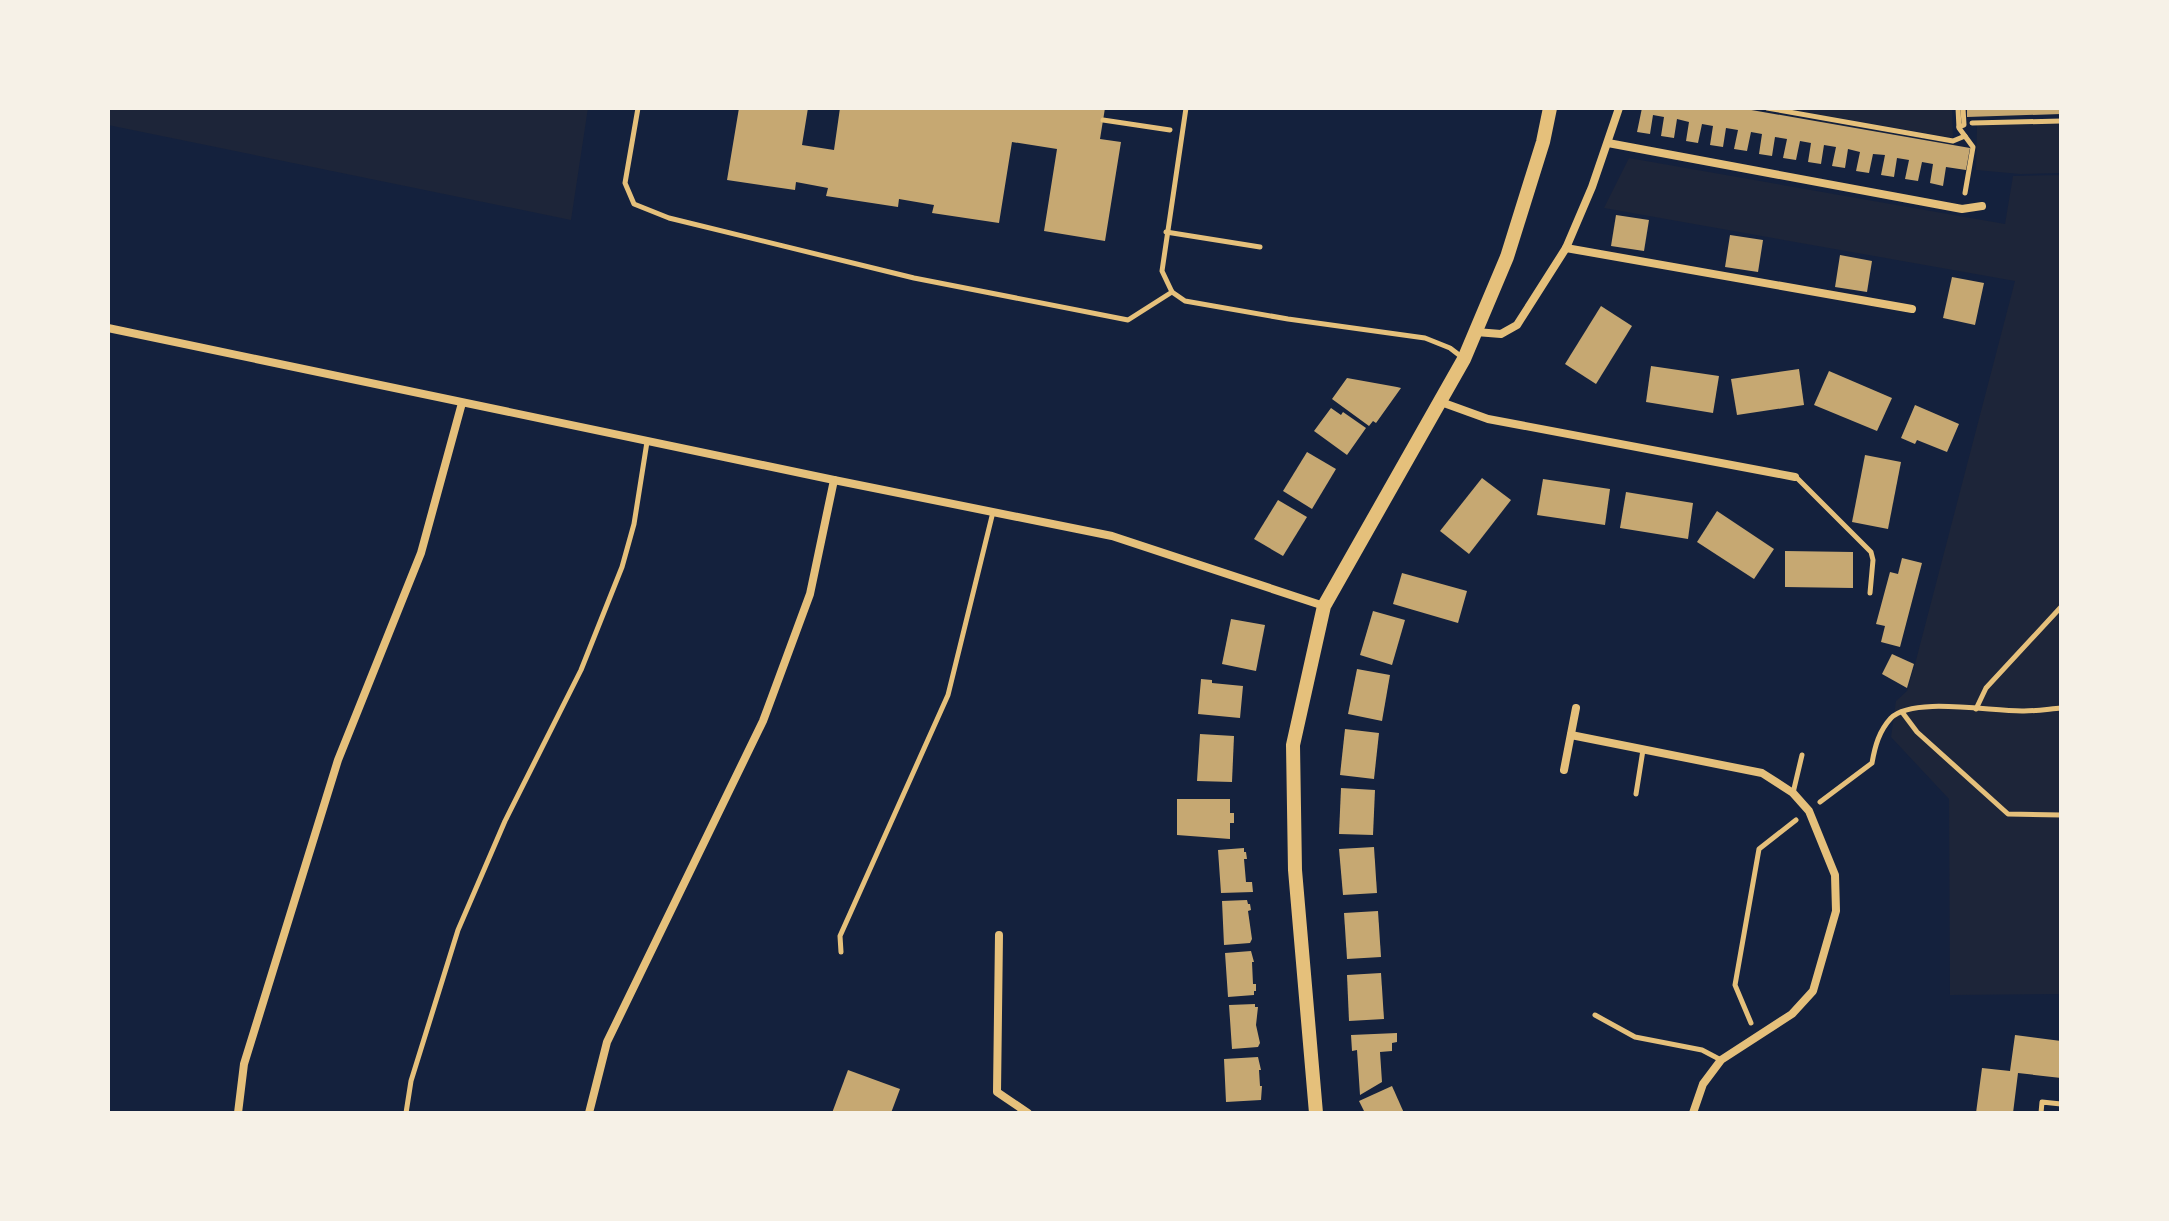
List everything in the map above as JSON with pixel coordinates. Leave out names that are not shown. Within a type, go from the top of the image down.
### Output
[{"type":"street","points":[[1316,1113],[1295,870],[1293,745],[1324,606],[1464,359],[1507,257],[1543,142],[1550,108]]},
{"type":"street","points":[[1476,332],[1501,334],[1517,325],[1566,248],[1619,108]]},
{"type":"street","points":[[1608,143],[1962,209],[1982,206]]},
{"type":"street","points":[[1566,248],[1912,309]]},
{"type":"street","points":[[108,328],[1112,536],[1324,606]]},
{"type":"street","points":[[1441,402],[1488,419],[1795,477]]},
{"type":"street","points":[[238,1113],[244,1064],[338,760],[421,553],[462,403]]},
{"type":"street","points":[[589,1113],[607,1042],[763,721],[810,594],[834,480]]},
{"type":"street","points":[[1564,770],[1576,708]]},
{"type":"street","points":[[1571,735],[1762,773],[1793,793],[1809,811],[1835,875],[1836,911],[1813,991],[1792,1014],[1721,1060],[1703,1084],[1693,1113]]},
{"type":"street","points":[[999,935],[997,1092],[1028,1113]]},
{"type":"lane","points":[[638,108],[625,183],[634,204],[669,218],[914,278],[1128,320],[1172,292]]},
{"type":"lane","points":[[1186,108],[1162,271],[1172,292],[1185,301],[1222,309],[1425,338],[1450,348],[1464,359]]},
{"type":"lane","points":[[1166,232],[1260,247]]},
{"type":"lane","points":[[406,1113],[411,1081],[458,930],[505,821],[581,670],[622,567],[634,524],[647,442]]},
{"type":"lane","points":[[1795,477],[1871,552],[1870,593]]},
{"type":"lane","points":[[841,952],[840,936],[948,695],[993,512]]},
{"type":"lane","points":[[1636,794],[1643,749]]},
{"type":"lane","points":[[1793,793],[1802,755]]},
{"type":"lane","points":[[1595,1015],[1635,1037],[1702,1050],[1721,1060]]},
{"type":"path","points":[[1767,108],[1953,141],[1965,136]]},
{"type":"path","points":[[1960,108],[1965,136],[1973,147],[1962,209]]},
{"type":"path","points":[[1103,120],[1182,132]]},
{"type":"path","points":[[1972,123],[2061,121]]},
{"type":"path","points":[[1976,709],[1986,688],[2061,607]]},
{"type":"path","points":[[1757,1037],[1735,985],[1759,849],[1872,763],[1877,739],[1892,717],[1902,712],[1948,706],[2026,711],[2061,708]]},
{"type":"path","points":[[1902,712],[1917,732],[2008,814],[2061,815]]},
{"type":"path","points":[[2041,1113],[2042,1102],[2061,1104]]},
{"type":"shaded area","points":[[108,108],[588,108],[571,220],[108,125]]},
{"type":"shaded area","points":[[1782,108],[1952,108],[1953,138]]},
{"type":"shaded area","points":[[2061,124],[2061,173],[2020,174],[1976,170],[1977,125]]},
{"type":"shaded area","points":[[1629,158],[2005,224],[2013,176],[2061,175],[2061,994],[1950,995],[1949,799],[1891,737],[1896,701],[1907,691],[1915,664],[2015,281],[1604,208]]},
{"type":"building","points":[[739,108],[808,108],[802,145],[834,150],[840,108],[1105,108],[1100,139],[1121,142],[1105,241],[1044,231],[1057,149],[1012,142],[999,223],[932,213],[934,205],[899,199],[898,207],[826,196],[828,188],[796,182],[795,190],[727,180]]},
{"type":"building","points":[[1642,108],[1740,108],[1970,148],[1966,170],[1946,167],[1943,186],[1930,183],[1933,164],[1922,162],[1918,181],[1905,179],[1909,160],[1897,158],[1894,177],[1881,175],[1885,155],[1873,154],[1869,173],[1856,171],[1860,152],[1848,149],[1845,168],[1832,166],[1836,147],[1824,145],[1821,164],[1808,162],[1811,143],[1800,141],[1796,160],[1783,158],[1787,139],[1775,137],[1772,156],[1759,154],[1762,134],[1751,132],[1747,151],[1734,149],[1738,130],[1726,128],[1723,147],[1710,145],[1713,126],[1702,124],[1698,143],[1686,141],[1689,122],[1677,119],[1674,138],[1661,136],[1664,117],[1653,115],[1650,134],[1637,132]]},
{"type":"building","points":[[1967,108],[2061,108],[2061,114],[1967,117]]},
{"type":"building","points":[[1616,215],[1649,220],[1644,251],[1611,246]]},
{"type":"building","points":[[1730,235],[1763,240],[1758,272],[1725,267]]},
{"type":"building","points":[[1840,255],[1872,261],[1867,292],[1835,287]]},
{"type":"building","points":[[1952,277],[1984,283],[1975,325],[1943,318]]},
{"type":"building","points":[[1601,306],[1632,326],[1596,384],[1565,364]]},
{"type":"building","points":[[1651,366],[1719,376],[1713,413],[1646,402]]},
{"type":"building","points":[[1799,369],[1804,405],[1737,415],[1731,379]]},
{"type":"building","points":[[1829,371],[1892,398],[1877,431],[1814,405]]},
{"type":"building","points":[[1347,378],[1401,388],[1376,423],[1373,421],[1369,426],[1332,399]]},
{"type":"building","points":[[1915,405],[1959,424],[1947,452],[1917,440],[1915,444],[1901,438]]},
{"type":"building","points":[[1331,408],[1341,415],[1343,412],[1366,428],[1347,455],[1314,431]]},
{"type":"building","points":[[1307,452],[1336,469],[1312,509],[1283,491]]},
{"type":"building","points":[[1865,455],[1901,462],[1888,529],[1852,522]]},
{"type":"building","points":[[1482,478],[1511,500],[1469,554],[1440,531]]},
{"type":"building","points":[[1543,479],[1610,489],[1605,525],[1537,515]]},
{"type":"building","points":[[1626,492],[1693,503],[1688,539],[1620,528]]},
{"type":"building","points":[[1278,500],[1307,517],[1283,556],[1254,539]]},
{"type":"building","points":[[1717,511],[1774,549],[1754,579],[1697,542]]},
{"type":"building","points":[[1785,551],[1853,552],[1853,588],[1785,587]]},
{"type":"building","points":[[1902,558],[1922,563],[1900,647],[1881,642],[1885,626],[1876,624],[1890,572],[1898,574]]},
{"type":"building","points":[[1402,573],[1467,591],[1458,623],[1393,604]]},
{"type":"building","points":[[1373,611],[1405,620],[1392,665],[1360,655]]},
{"type":"building","points":[[1231,619],[1265,625],[1256,671],[1222,664]]},
{"type":"building","points":[[1892,654],[1914,664],[1907,688],[1882,674]]},
{"type":"building","points":[[1357,669],[1390,675],[1382,721],[1348,714]]},
{"type":"building","points":[[1201,679],[1243,686],[1240,718],[1198,714]]},
{"type":"building","points":[[1345,729],[1379,733],[1374,779],[1340,775]]},
{"type":"building","points":[[1200,734],[1234,736],[1232,782],[1197,781]]},
{"type":"building","points":[[1341,788],[1375,790],[1373,835],[1339,834]]},
{"type":"building","points":[[1177,799],[1230,799],[1234,823],[1230,823],[1230,839],[1177,835]]},
{"type":"building","points":[[1374,847],[1377,893],[1343,895],[1339,849]]},
{"type":"building","points":[[1244,848],[1246,882],[1252,882],[1253,892],[1221,893],[1218,850]]},
{"type":"building","points":[[1247,900],[1251,910],[1248,911],[1250,943],[1224,945],[1222,901]]},
{"type":"building","points":[[1378,911],[1381,957],[1347,959],[1344,913]]},
{"type":"building","points":[[1251,951],[1253,984],[1256,984],[1254,995],[1228,997],[1225,953]]},
{"type":"building","points":[[1381,973],[1384,1019],[1349,1021],[1347,975]]},
{"type":"building","points":[[1255,1004],[1258,1007],[1258,1047],[1232,1049],[1229,1005]]},
{"type":"building","points":[[1397,1033],[1397,1042],[1392,1043],[1392,1051],[1380,1052],[1382,1082],[1360,1095],[1357,1050],[1352,1051],[1351,1035]]},
{"type":"building","points":[[2015,1035],[2061,1041],[2061,1078],[2018,1073],[2013,1113],[1976,1113],[1982,1068],[2010,1071]]},
{"type":"building","points":[[1258,1057],[1261,1100],[1226,1102],[1224,1059]]},
{"type":"building","points":[[848,1070],[900,1089],[891,1113],[832,1113]]},
{"type":"building","points":[[1392,1086],[1404,1113],[1365,1113],[1359,1101]]}]
